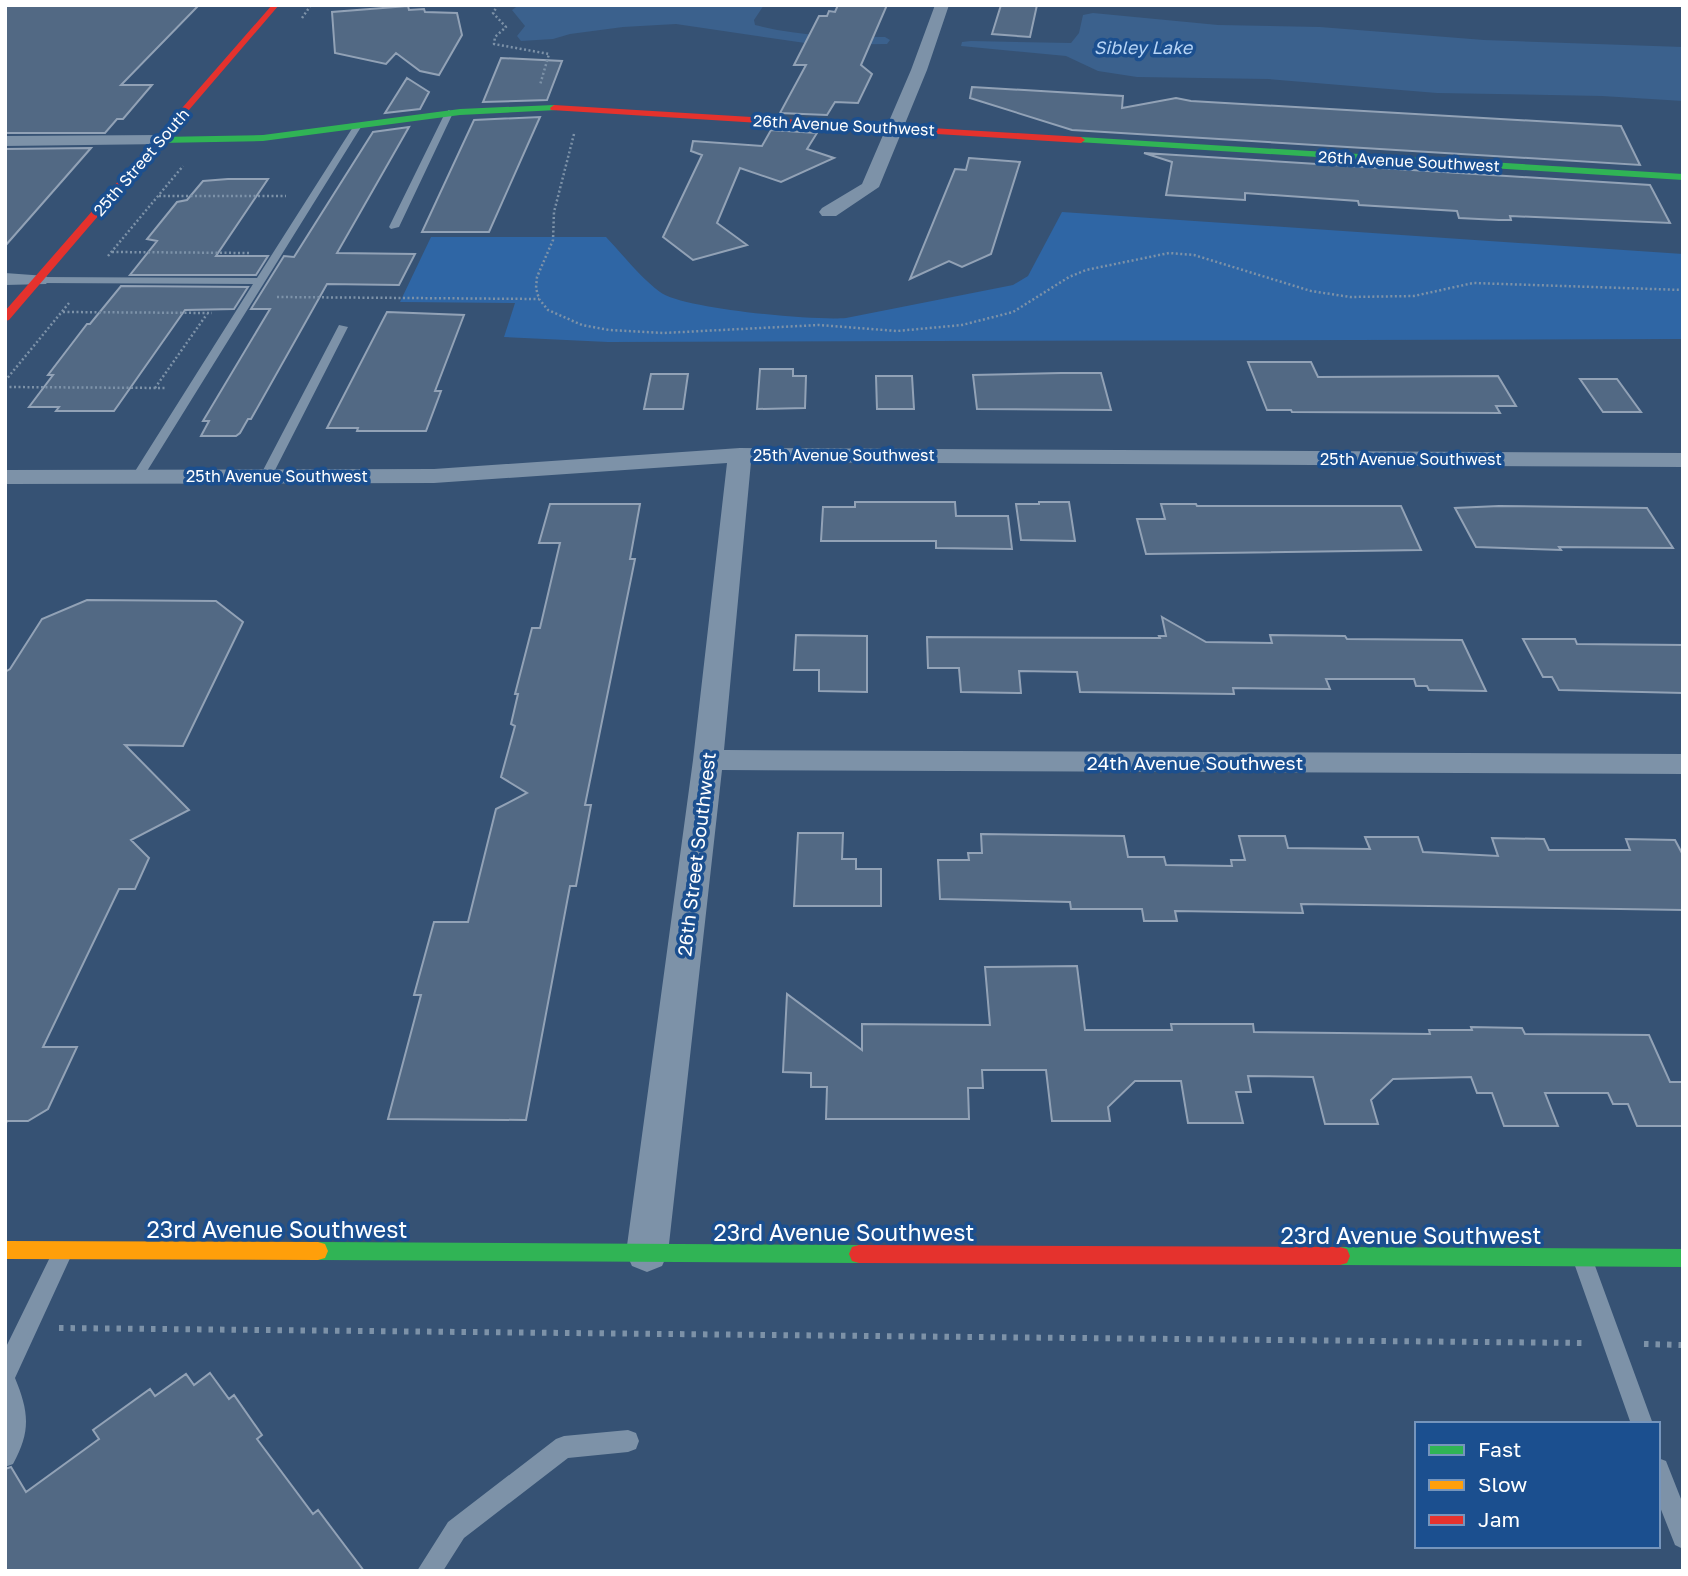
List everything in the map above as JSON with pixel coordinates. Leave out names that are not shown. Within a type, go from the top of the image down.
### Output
[{"type":"street","name":"25th Street South","points":[[5,318],[276,5]]},
{"type":"street","points":[[829,212],[870,187],[919,70],[942,5]]},
{"type":"street","name":"26th Avenue Southwest","points":[[5,141],[262,138],[449,113],[533,108],[587,109],[1683,177]]},
{"type":"street","points":[[5,279],[38,279]]},
{"type":"street","name":"25th Avenue Southwest","points":[[5,477],[491,474],[674,457],[740,454],[1683,460]]},
{"type":"street","name":"26th Street Southwest","points":[[647,1253],[708,760],[740,454]]},
{"type":"street","name":"24th Avenue Southwest","points":[[708,760],[1683,764]]},
{"type":"street","name":"23rd Avenue Southwest","points":[[5,1250],[1683,1258]]},
{"type":"lane","points":[[394,227],[449,113]]},
{"type":"lane","points":[[138,476],[357,127]]},
{"type":"lane","points":[[38,279],[261,281]]},
{"type":"lane","points":[[266,476],[343,327]]},
{"type":"lane","points":[[5,1375],[64,1250]]},
{"type":"lane","points":[[1582,1257],[1641,1422]]},
{"type":"lane","points":[[5,1381],[17,1412],[13,1442],[5,1456]]},
{"type":"lane","points":[[429,1571],[456,1530],[564,1447],[628,1441]]},
{"type":"lane","points":[[1660,1474],[1683,1537]]},
{"type":"path","points":[[299,22],[311,5]]},
{"type":"path","points":[[498,5],[493,13],[506,27],[495,37],[495,44],[507,49],[536,50],[549,54],[533,108]]},
{"type":"path","points":[[587,109],[578,122],[554,212],[553,240],[537,277],[539,299],[548,310],[563,318],[595,328],[634,333],[819,325],[921,330],[987,321],[1013,312],[1069,277],[1086,270],[1169,253],[1194,255],[1311,291],[1350,297],[1414,296],[1473,283],[1683,290]]},
{"type":"path","points":[[5,381],[205,139]]},
{"type":"path","points":[[158,196],[314,197]]},
{"type":"path","points":[[111,253],[278,253]]},
{"type":"path","points":[[250,297],[539,299]]},
{"type":"path","points":[[62,312],[240,313]]},
{"type":"path","points":[[155,388],[207,313]]},
{"type":"path","points":[[5,387],[193,388]]},
{"type":"path","points":[[25,1328],[1683,1345]]},
{"type":"shaded area","points":[[1062,212],[1683,254],[1683,339],[608,342],[504,337],[515,303],[400,302],[431,237],[606,237],[646,280],[660,292],[673,298],[694,304],[750,312],[807,318],[846,318],[1013,285],[1028,276]]},
{"type":"water","points":[[519,5],[764,5],[754,20],[755,25],[803,34],[885,37],[890,40],[887,44],[819,45],[676,24],[623,27],[553,39],[521,41],[517,36],[525,26],[512,10]]},
{"type":"water","name":"Sibley Lake","points":[[1093,13],[1218,25],[1320,27],[1484,40],[1683,47],[1683,101],[1602,96],[1437,93],[1268,79],[1137,77],[1098,71],[1066,56],[961,46],[962,42],[971,41],[1071,43],[1079,33],[1083,15]]},
{"type":"building","points":[[5,5],[199,5],[121,85],[152,85],[123,119],[117,119],[105,133],[5,133]]},
{"type":"building","points":[[838,5],[887,5],[861,65],[872,74],[858,103],[835,102],[827,115],[780,113],[806,65],[794,65],[819,16],[827,16],[829,11],[835,12]]},
{"type":"building","points":[[1001,5],[1037,5],[1030,37],[992,34]]},
{"type":"building","points":[[408,6],[409,10],[457,13],[462,35],[439,75],[420,71],[396,53],[386,64],[335,53],[332,12]]},
{"type":"building","points":[[501,58],[562,61],[547,100],[483,102]]},
{"type":"building","points":[[407,78],[429,92],[420,109],[385,113]]},
{"type":"building","points":[[972,87],[1123,96],[1122,108],[1176,98],[1621,126],[1640,165],[1072,130],[970,98]]},
{"type":"building","points":[[540,117],[489,232],[422,232],[474,120]]},
{"type":"building","points":[[409,127],[337,253],[415,254],[399,285],[327,284],[251,419],[248,419],[240,433],[236,436],[201,436],[209,421],[203,421],[270,309],[251,309],[284,256],[294,257],[373,132]]},
{"type":"building","points":[[771,130],[817,133],[807,149],[834,158],[781,182],[740,168],[717,223],[747,245],[693,260],[663,237],[702,155],[691,151],[693,141],[762,146]]},
{"type":"building","points":[[91,148],[70,172],[5,246],[5,149]]},
{"type":"building","points":[[1144,153],[1650,185],[1670,223],[1510,216],[1511,220],[1459,218],[1457,211],[1359,205],[1358,201],[1245,193],[1245,200],[1166,195],[1172,162]]},
{"type":"building","points":[[969,158],[1020,162],[991,254],[962,267],[949,261],[910,279],[955,169],[966,170]]},
{"type":"building","points":[[268,179],[216,256],[268,256],[256,275],[130,275],[157,241],[147,239],[177,202],[187,200],[203,181]]},
{"type":"building","points":[[121,286],[248,287],[234,309],[185,310],[114,411],[56,411],[59,407],[29,407],[53,375],[48,375],[87,324],[90,324]]},
{"type":"building","points":[[387,312],[464,315],[435,391],[441,391],[426,431],[327,428]]},
{"type":"building","points":[[1248,362],[1311,362],[1318,377],[1498,376],[1516,406],[1496,406],[1500,413],[1267,410]]},
{"type":"building","points":[[760,369],[793,369],[793,376],[806,376],[805,408],[757,409]]},
{"type":"building","points":[[1101,373],[1111,410],[977,409],[973,375]]},
{"type":"building","points":[[651,374],[688,374],[683,409],[644,409]]},
{"type":"building","points":[[876,376],[912,376],[914,409],[877,409]]},
{"type":"building","points":[[1580,379],[1617,379],[1641,412],[1603,412]]},
{"type":"building","points":[[855,502],[955,502],[956,516],[1008,516],[1012,549],[936,548],[936,541],[821,541],[823,507],[855,507]]},
{"type":"building","points":[[1069,502],[1075,541],[1021,540],[1016,504]]},
{"type":"building","points":[[550,504],[640,504],[630,559],[635,559],[585,805],[591,805],[576,886],[570,886],[526,1120],[388,1119],[421,995],[414,995],[434,922],[468,922],[496,809],[527,793],[501,777],[515,726],[511,724],[518,694],[515,694],[532,628],[540,628],[560,543],[539,543]]},
{"type":"building","points":[[1161,504],[1401,506],[1421,550],[1146,554],[1137,519],[1165,519]]},
{"type":"building","points":[[1455,508],[1647,508],[1673,548],[1559,547],[1561,550],[1476,547]]},
{"type":"building","points":[[87,600],[216,601],[243,622],[183,746],[125,745],[189,810],[131,840],[149,858],[135,889],[119,889],[43,1047],[77,1047],[48,1109],[28,1121],[7,1121],[5,1125],[5,672],[10,669],[42,619]]},
{"type":"building","points":[[1162,617],[1206,642],[1272,643],[1270,635],[1462,640],[1486,691],[1429,690],[1427,686],[1416,686],[1414,679],[1326,679],[1330,689],[1233,688],[1234,694],[1080,692],[1077,672],[1019,671],[1021,693],[961,692],[959,668],[928,668],[927,637],[1160,638],[1159,636],[1166,636]]},
{"type":"building","points":[[796,635],[867,636],[867,692],[819,691],[819,670],[794,670]]},
{"type":"building","points":[[1523,639],[1575,639],[1577,644],[1683,645],[1683,693],[1559,690],[1552,677],[1543,677]]},
{"type":"building","points":[[798,833],[843,833],[842,859],[856,859],[856,869],[881,869],[881,906],[794,906]]},
{"type":"building","points":[[981,834],[1124,836],[1128,857],[1164,857],[1166,865],[1232,866],[1231,860],[1245,860],[1239,836],[1285,836],[1288,848],[1370,849],[1365,837],[1418,837],[1423,852],[1498,856],[1492,838],[1544,839],[1549,850],[1630,850],[1626,839],[1675,840],[1683,855],[1683,910],[1301,904],[1303,913],[1175,911],[1177,921],[1144,921],[1142,909],[1071,909],[1070,902],[940,899],[938,860],[969,860],[968,853],[982,853]]},
{"type":"building","points":[[1077,966],[1085,1030],[1172,1030],[1171,1024],[1253,1024],[1254,1032],[1430,1034],[1429,1030],[1472,1030],[1471,1027],[1522,1028],[1525,1034],[1649,1035],[1670,1082],[1683,1082],[1683,1126],[1637,1126],[1628,1104],[1613,1104],[1608,1093],[1545,1093],[1558,1126],[1504,1126],[1492,1093],[1477,1093],[1471,1077],[1393,1079],[1371,1100],[1378,1124],[1325,1124],[1313,1077],[1248,1076],[1251,1092],[1236,1092],[1243,1123],[1188,1123],[1181,1081],[1135,1081],[1108,1107],[1110,1121],[1052,1121],[1046,1070],[982,1070],[983,1088],[968,1088],[969,1119],[826,1119],[827,1087],[811,1087],[811,1073],[783,1072],[787,994],[862,1050],[862,1024],[990,1025],[985,967]]},
{"type":"building","points":[[210,1373],[229,1399],[234,1395],[262,1435],[257,1439],[313,1514],[318,1510],[364,1571],[5,1571],[5,1469],[11,1467],[26,1492],[99,1439],[93,1430],[150,1389],[155,1396],[186,1374],[194,1385]]},
{"type":"traffic: fast","points":[[160,140],[263,138],[460,112],[554,108]]},
{"type":"traffic: fast","points":[[1081,140],[1683,177]]},
{"type":"traffic: fast","points":[[318,1251],[859,1254]]},
{"type":"traffic: fast","points":[[1340,1256],[1683,1258]]},
{"type":"traffic: slow","points":[[5,1250],[318,1251]]},
{"type":"traffic: jam","points":[[5,318],[276,5]]},
{"type":"traffic: jam","points":[[554,108],[1081,140]]},
{"type":"traffic: jam","points":[[859,1254],[1340,1256]]}]
